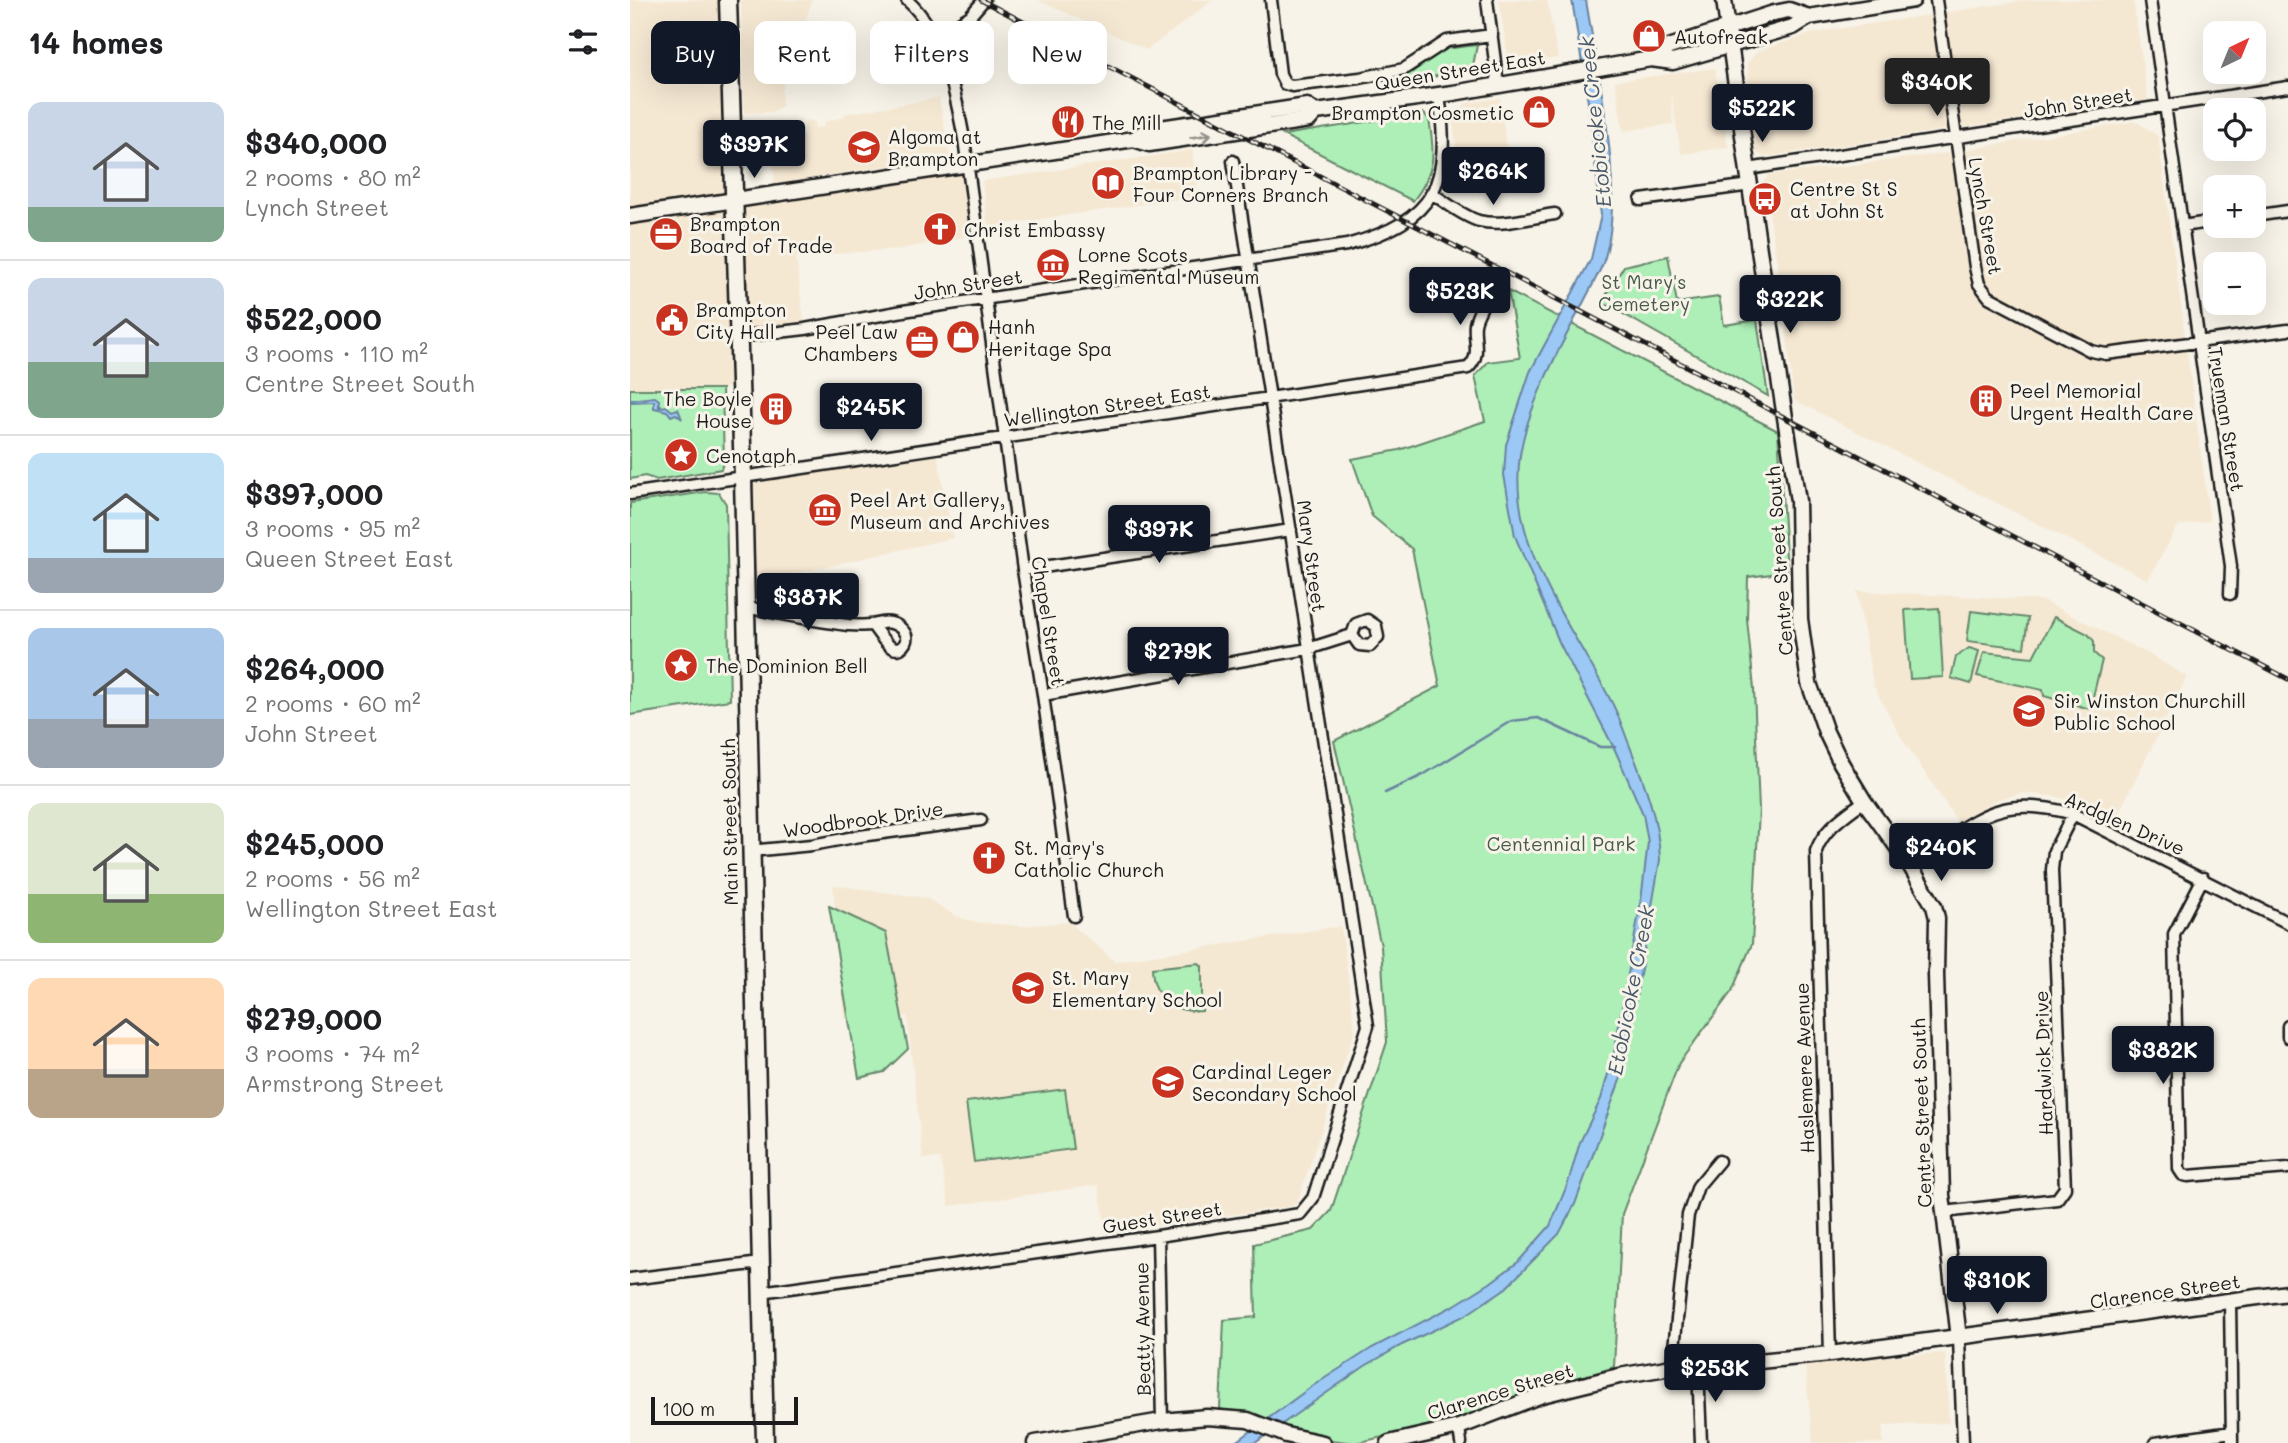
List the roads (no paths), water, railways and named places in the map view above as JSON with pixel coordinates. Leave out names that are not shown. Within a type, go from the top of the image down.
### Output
[{"type":"main road","name":"Main Street South","points":[[728,0],[743,477],[765,1443]]},
{"type":"street","name":"Chapel Street","points":[[907,0],[926,21]]},
{"type":"street","points":[[962,21],[984,0]]},
{"type":"street","points":[[1271,0],[1280,74],[1285,84],[1292,86],[1360,78],[1404,69],[1447,41],[1492,35]]},
{"type":"street","points":[[1487,0],[1498,85]]},
{"type":"street","name":"Centre Street South","points":[[1724,0],[1798,502],[1800,619],[1809,683],[1826,732],[1864,801],[1908,862],[1934,906],[1937,918],[1936,974],[1944,1212],[1959,1338]]},
{"type":"street","name":"Queen Street East","points":[[630,216],[1134,139],[1149,144],[1309,120],[1316,112],[1650,59],[1673,62],[1793,27],[1809,18],[1913,0]]},
{"type":"street","name":"Lynch Street","points":[[1936,0],[1975,267],[1979,284],[1989,297],[2091,351],[2106,355],[2288,330]]},
{"type":"street","name":"Trueman Street","points":[[2150,0],[2231,566],[2230,594]]},
{"type":"street","name":"Queen Street East","points":[[1650,59],[1669,47],[1789,10],[1809,18]]},
{"type":"street","name":"Chapel Street","points":[[951,84],[959,112],[987,299],[1004,437],[1074,916]]},
{"type":"street","name":"John Street","points":[[1748,169],[2288,87]]},
{"type":"street","points":[[1439,94],[1443,162],[1432,193],[1479,221],[1496,222],[1555,214]]},
{"type":"street","name":"Mary Street","points":[[1233,161],[1357,957]]},
{"type":"street","points":[[1640,200],[1751,185]]},
{"type":"street","name":"John Street","points":[[737,337],[805,330],[903,311],[1347,245],[1401,225],[1432,193]]},
{"type":"street","points":[[2266,214],[2288,211]]},
{"type":"street","points":[[2182,226],[2203,223]]},
{"type":"street","name":"Wellington Street East","points":[[630,494],[1468,368],[1474,363],[1477,351],[1475,323],[1484,302]]},
{"type":"street","points":[[1023,570],[1291,530]]},
{"type":"street","points":[[746,607],[849,625],[873,626]]},
{"type":"street","points":[[1043,695],[1308,649],[1352,635]]},
{"type":"street","name":"Haslemere Avenue","points":[[1830,1354],[1816,851],[1820,840],[1830,829],[1864,801]]},
{"type":"street","name":"Ardglen Drive","points":[[1908,862],[1992,812],[2013,806],[2034,806],[2073,814],[2288,923]]},
{"type":"street","name":"Hardwick Drive","points":[[1944,1212],[2057,1199],[2065,1188],[2052,870],[2054,851],[2073,814]]},
{"type":"street","name":"Woodbrook Drive","points":[[750,851],[812,845],[981,820]]},
{"type":"street","points":[[2203,878],[2174,934],[2179,1169],[2183,1175],[2188,1176],[2288,1167]]},
{"type":"street","name":"Guest Street","points":[[761,1292],[1300,1214],[1315,1191],[1368,1026],[1357,957]]},
{"type":"street","points":[[2288,1026],[2288,1037]]},
{"type":"street","points":[[1672,1367],[1688,1215],[1698,1186],[1719,1161]]},
{"type":"street","name":"Beatty Avenue","points":[[1157,1236],[1162,1421]]},
{"type":"street","points":[[630,1279],[761,1262]]},
{"type":"street","name":"Clarence Street","points":[[1389,1443],[1459,1427],[1542,1395],[1619,1376],[1672,1367],[1698,1367],[1830,1354],[2288,1293]]},
{"type":"street","points":[[2155,1443],[2232,1438],[2230,1301]]},
{"type":"street","points":[[1959,1338],[1963,1443]]},
{"type":"street","points":[[1698,1367],[1701,1443]]},
{"type":"street","points":[[1035,1443],[1162,1421],[1206,1417],[1248,1420],[1286,1435],[1323,1443]]},
{"type":"street","points":[[1459,1427],[1461,1443]]},
{"type":"water","points":[[1572,0],[1586,0],[1603,98],[1611,171],[1609,238],[1602,266],[1554,359],[1533,408],[1520,455],[1519,489],[1523,522],[1532,553],[1561,613],[1616,710],[1645,787],[1657,830],[1660,860],[1623,1072],[1575,1204],[1559,1234],[1506,1288],[1466,1315],[1365,1366],[1255,1443],[1235,1443],[1311,1387],[1372,1348],[1455,1305],[1518,1262],[1550,1226],[1568,1183],[1580,1142],[1601,1099],[1614,1053],[1641,901],[1648,842],[1643,814],[1615,750],[1560,644],[1515,536],[1504,475],[1506,445],[1530,372],[1591,259],[1601,215],[1588,102]]},
{"type":"water","points":[[655,397],[659,400],[659,409],[660,404],[672,411],[678,409],[682,419],[676,414],[671,416],[667,411],[654,408],[654,401],[630,402]]},
{"type":"waterway","name":"Etobicoke Creek","points":[[1385,793],[1423,775],[1511,721],[1538,718],[1600,747],[1615,747]]},
{"type":"railway","points":[[981,0],[2288,679]]},
{"type":"place","name":"Autofreak","points":[[1649,36]]},
{"type":"place","name":"Brampton Cosmetic","points":[[1539,112]]},
{"type":"place","name":"The Mill","points":[[1068,122]]},
{"type":"place","name":"Algoma at Brampton","points":[[864,147]]},
{"type":"place","name":"Brampton Library - Four Corners Branch","points":[[1108,183]]},
{"type":"place","name":"Centre St S at John St","points":[[1765,199]]},
{"type":"place","name":"Christ Embassy","points":[[940,229]]},
{"type":"place","name":"Brampton Board of Trade","points":[[666,234]]},
{"type":"place","name":"Lorne Scots Regimental Museum","points":[[1053,265]]},
{"type":"place","name":"Brampton City Hall","points":[[672,320]]},
{"type":"place","name":"Hanh Heritage Spa","points":[[963,337]]},
{"type":"place","name":"Peel Law Chambers","points":[[922,342]]},
{"type":"place","name":"Peel Memorial Urgent Health Care","points":[[1986,401]]},
{"type":"place","name":"The Boyle House","points":[[776,409]]},
{"type":"place","name":"Cenotaph","points":[[681,455]]},
{"type":"place","name":"Peel Art Gallery, Museum and Archives","points":[[825,510]]},
{"type":"place","name":"The Dominion Bell","points":[[681,665]]},
{"type":"place","name":"Sir Winston Churchill Public School","points":[[2029,711]]},
{"type":"place","name":"St. Mary's Catholic Church","points":[[989,858]]},
{"type":"place","name":"St. Mary Elementary School","points":[[1028,988]]},
{"type":"place","name":"Cardinal Leger Secondary School","points":[[1168,1082]]},
{"type":"park label","name":"St Mary's Cemetery","points":[[1644,292]]},
{"type":"park label","name":"Centennial Park","points":[[1561,843]]}]
